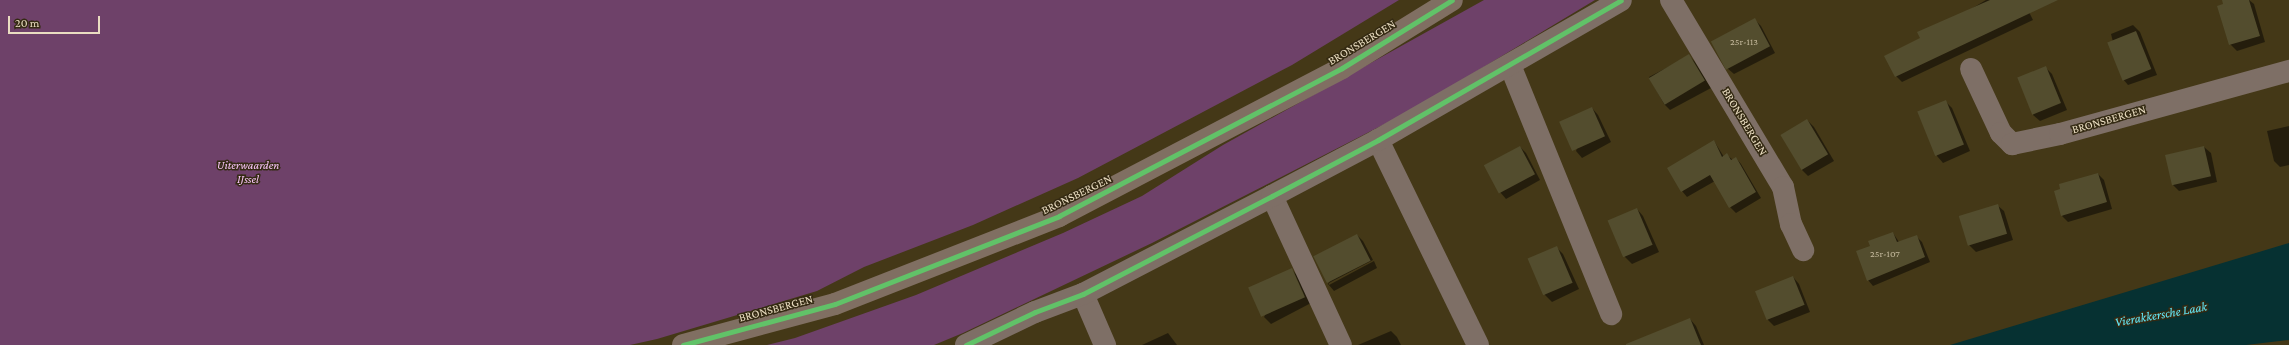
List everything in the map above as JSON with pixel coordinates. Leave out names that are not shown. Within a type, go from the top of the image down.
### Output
[{"type":"street","name":"BRONSBERGEN","points":[[683,345],[835,304],[1059,216],[1342,68],[1452,0]]},
{"type":"street","points":[[966,345],[1035,312],[1083,294],[1272,196],[1378,140],[1622,0]]},
{"type":"street","name":"BRONSBERGEN","points":[[1671,0],[1783,187],[1791,224],[1803,250]]},
{"type":"street","points":[[1510,65],[1611,314]]},
{"type":"street","name":"BRONSBERGEN","points":[[1971,69],[2000,133],[2012,144],[2060,134],[2289,71]]},
{"type":"street","points":[[1378,140],[1478,345]]},
{"type":"street","points":[[1272,196],[1341,345]]},
{"type":"street","points":[[1083,294],[1105,345]]},
{"type":"green space","name":"Uiterwaarden IJssel","points":[[0,0],[1399,0],[1292,65],[1078,178],[973,225],[864,267],[817,291],[657,339],[630,345],[0,345]]},
{"type":"green space","points":[[1484,0],[1595,0],[1414,109],[1152,243],[963,333],[934,345],[767,345],[795,338],[916,295],[1063,233],[1142,196],[1223,145]]},
{"type":"water","name":"Vierakkersche Laak","points":[[2289,243],[2289,340],[2246,345],[1950,345]]},
{"type":"building","points":[[1990,0],[2058,0],[1895,77],[1884,56],[1920,38],[1917,32]]},
{"type":"building","points":[[2222,0],[2249,0],[2260,36],[2229,45],[2217,6],[2223,4]]},
{"type":"building","points":[[1755,18],[1770,46],[1726,70],[1711,41]]},
{"type":"building","points":[[2136,31],[2151,69],[2123,81],[2107,43]]},
{"type":"building","points":[[1689,54],[1705,81],[1665,105],[1649,78]]},
{"type":"building","points":[[2046,66],[2061,103],[2032,115],[2017,78]]},
{"type":"building","points":[[1946,100],[1964,145],[1935,156],[1917,112]]},
{"type":"building","points":[[1592,107],[1605,136],[1572,151],[1559,122]]},
{"type":"building","points":[[1807,119],[1828,154],[1802,170],[1780,135]]},
{"type":"building","points":[[1714,140],[1722,157],[1727,153],[1731,160],[1736,157],[1756,192],[1729,208],[1710,175],[1681,192],[1667,168]]},
{"type":"building","points":[[1520,146],[1535,174],[1499,194],[1484,165]]},
{"type":"building","points":[[2204,146],[2211,176],[2172,185],[2165,155]]},
{"type":"building","points":[[2098,173],[2107,202],[2061,216],[2054,191],[2060,189],[2059,184]]},
{"type":"building","points":[[1998,204],[2007,234],[1968,246],[1959,216]]},
{"type":"building","points":[[1637,208],[1653,245],[1623,257],[1608,221]]},
{"type":"building","points":[[1893,232],[1897,242],[1917,235],[1925,257],[1867,281],[1856,251],[1870,246],[1868,241]]},
{"type":"building","points":[[1357,234],[1371,261],[1327,283],[1313,256]]},
{"type":"building","points":[[1557,246],[1573,283],[1543,295],[1528,259]]},
{"type":"building","points":[[1292,268],[1305,297],[1261,317],[1248,288]]},
{"type":"building","points":[[1793,276],[1805,305],[1767,320],[1755,291]]},
{"type":"building","points":[[1690,318],[1701,345],[1626,345],[1626,344]]},
{"type":"cycle path","points":[[683,345],[835,304],[1059,216],[1342,68],[1452,0]]},
{"type":"cycle path","points":[[966,345],[1035,312],[1083,294],[1272,196],[1378,140],[1621,0]]}]
